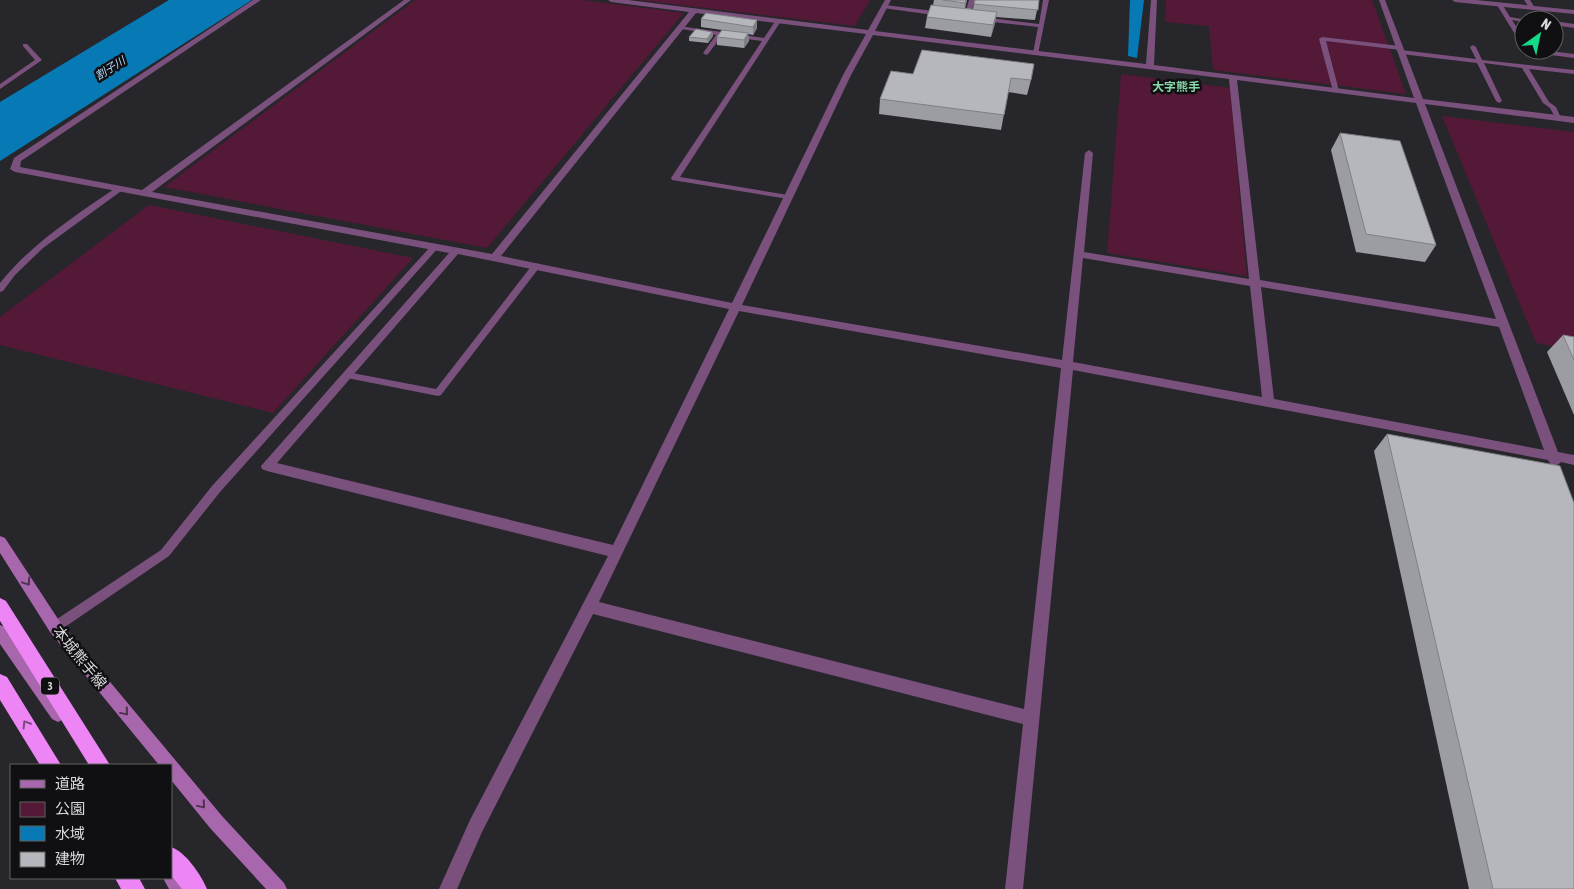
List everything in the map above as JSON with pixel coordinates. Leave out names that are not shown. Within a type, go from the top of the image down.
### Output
[{"type":"highway","points":[[0,602],[6,629]]},
{"type":"highway","name":"3","points":[[0,606],[6,629],[99,764]]},
{"type":"highway","points":[[0,683],[51,764]]},
{"type":"highway","points":[[172,859],[196,889]]},
{"type":"main road","name":"本城熊手線","points":[[0,542],[55,627],[168,764]]},
{"type":"main road","points":[[6,629],[93,764]]},
{"type":"main road","name":"本城熊手線","points":[[172,768],[216,822],[278,889]]},
{"type":"main road","points":[[172,877],[180,889]]},
{"type":"street","points":[[258,0],[17,160],[15,169],[536,266],[735,307],[1067,365],[1574,460]]},
{"type":"street","points":[[144,193],[408,0]]},
{"type":"street","points":[[611,0],[1574,120]]},
{"type":"street","points":[[1150,67],[1154,0]]},
{"type":"street","points":[[1382,0],[1560,475]]},
{"type":"street","points":[[1456,0],[1574,12]]},
{"type":"street","points":[[448,889],[476,826],[617,552],[847,75],[887,4]]},
{"type":"street","points":[[494,258],[694,10]]},
{"type":"street","points":[[1233,78],[1268,402]]},
{"type":"street","points":[[1014,889],[1089,153]]},
{"type":"street","points":[[456,251],[267,466],[617,552]]},
{"type":"street","points":[[1079,254],[1504,324]]},
{"type":"street","points":[[588,606],[1031,718]]},
{"type":"lane","points":[[967,17],[972,0]]},
{"type":"lane","points":[[1036,53],[1046,0]]},
{"type":"lane","points":[[1527,0],[1532,8]]},
{"type":"lane","points":[[887,4],[948,15]]},
{"type":"lane","points":[[1500,5],[1514,28]]},
{"type":"lane","points":[[958,16],[1041,26]]},
{"type":"lane","points":[[1508,18],[1514,19]]},
{"type":"lane","points":[[778,21],[675,178],[788,197]]},
{"type":"lane","points":[[679,28],[766,40]]},
{"type":"lane","points":[[706,53],[720,34]]},
{"type":"lane","points":[[1336,91],[1322,39],[1574,72]]},
{"type":"lane","points":[[0,87],[40,60],[24,45]]},
{"type":"lane","points":[[1472,47],[1499,101]]},
{"type":"lane","points":[[1524,66],[1546,103],[1553,107],[1558,118]]},
{"type":"lane","points":[[0,289],[41,244],[120,189]]},
{"type":"lane","points":[[55,627],[165,553],[216,489],[435,247]]},
{"type":"lane","points":[[347,375],[438,393],[536,266]]},
{"type":"green space","points":[[415,0],[582,0],[684,13],[487,248],[164,187]]},
{"type":"green space","points":[[638,0],[870,0],[855,26]]},
{"type":"green space","points":[[1166,0],[1372,0],[1406,94],[1213,70],[1209,26],[1165,22]]},
{"type":"green space","points":[[1121,74],[1230,88],[1247,276],[1107,253]]},
{"type":"green space","points":[[1442,116],[1574,132],[1574,350],[1536,343]]},
{"type":"green space","points":[[149,205],[413,258],[273,413],[0,345],[0,317]]},
{"type":"water","name":"割子川","points":[[169,0],[252,0],[0,161],[0,102]]},
{"type":"water","points":[[1130,0],[1144,0],[1137,58],[1128,56]]},
{"type":"building","points":[[943,0],[966,0],[965,3]]},
{"type":"building","points":[[975,0],[1039,0],[1038,10],[974,4]]},
{"type":"building","points":[[931,5],[997,12],[993,25],[927,17]]},
{"type":"building","points":[[706,13],[757,20],[753,27],[701,19]]},
{"type":"building","points":[[696,29],[712,32],[707,39],[689,37]]},
{"type":"building","points":[[722,30],[748,33],[744,40],[717,37]]},
{"type":"building","points":[[922,50],[1034,64],[1031,80],[1011,78],[1004,115],[880,99],[891,71],[913,74]]},
{"type":"building","points":[[1340,133],[1400,141],[1436,245],[1366,234]]},
{"type":"building","points":[[1563,335],[1574,337],[1574,360]]},
{"type":"building","points":[[1387,434],[1560,466],[1574,503],[1574,889],[1493,889]]},
{"type":"district","name":"大字熊手","points":[[1176,87]]}]
